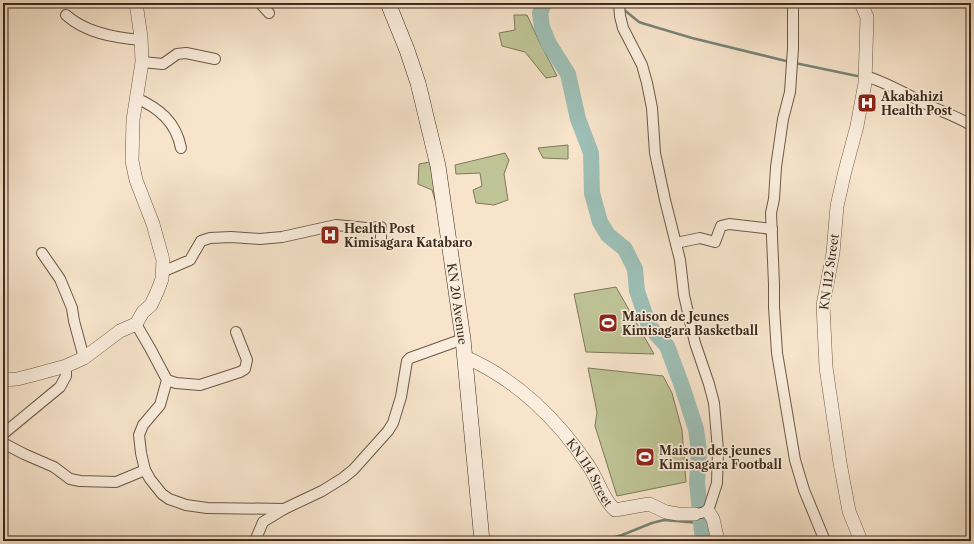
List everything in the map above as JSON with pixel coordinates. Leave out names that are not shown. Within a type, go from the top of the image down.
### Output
[{"type":"main road","name":"KN 20 Avenue","points":[[388,3],[407,50],[418,83],[438,166],[463,339],[482,541]]},
{"type":"street","points":[[3,380],[18,379],[66,366],[84,358],[120,331],[136,324],[143,312],[155,299],[162,279],[162,260],[153,224],[136,180],[132,161],[133,120],[142,62],[141,40],[136,3]]},
{"type":"street","points":[[260,3],[269,13]]},
{"type":"street","points":[[619,3],[623,28],[642,65],[647,83],[652,108],[655,153],[680,260],[684,295],[695,343],[714,403],[718,450],[717,483],[708,511],[713,519],[718,541]]},
{"type":"street","points":[[792,3],[790,92],[783,119],[776,167],[772,213],[774,307],[777,353],[795,460],[804,490],[825,541]]},
{"type":"street","name":"KN 112 Street","points":[[861,3],[867,17],[865,76],[857,126],[844,170],[838,206],[833,253],[823,305],[826,367],[840,463],[849,509],[861,541]]},
{"type":"street","points":[[66,15],[81,26],[103,34],[118,38],[141,40]]},
{"type":"street","points":[[142,62],[163,64],[177,54],[186,53],[215,58]]},
{"type":"street","points":[[865,76],[880,80],[971,125]]},
{"type":"street","points":[[136,98],[159,110],[168,119],[181,148]]},
{"type":"street","points":[[676,243],[700,238],[715,242],[721,226],[729,224],[772,229]]},
{"type":"street","points":[[162,272],[190,260],[201,241],[210,238],[231,237],[260,239],[282,237],[336,225],[366,228],[381,227],[380,240]]},
{"type":"street","points":[[42,253],[52,265],[60,279],[72,308],[84,358]]},
{"type":"street","points":[[136,324],[167,380],[176,383],[200,384],[240,372],[245,368],[247,360],[236,332]]},
{"type":"street","points":[[255,541],[263,522],[284,509],[322,491],[344,478],[388,431],[393,423],[401,398],[406,361],[410,358],[463,339]]},
{"type":"street","name":"KN 114 Street","points":[[465,357],[485,366],[500,376],[523,392],[539,407],[576,449],[589,467],[609,503],[615,510],[649,504],[666,512],[678,514],[695,514],[708,511]]},
{"type":"street","points":[[3,434],[60,387],[66,376],[66,366]]},
{"type":"street","points":[[167,380],[160,405],[143,425],[139,435],[145,470],[162,494],[169,500],[208,508],[284,509]]},
{"type":"street","points":[[3,443],[54,467],[70,479],[80,482],[116,482],[145,470]]},
{"type":"green space","points":[[514,15],[527,15],[557,76],[546,78],[525,52],[502,46],[499,33],[515,30]]},
{"type":"green space","points":[[568,145],[568,159],[543,158],[538,148]]},
{"type":"green space","points":[[505,153],[509,160],[504,174],[508,200],[494,205],[476,203],[473,190],[482,186],[480,173],[456,174],[455,165]]},
{"type":"green space","points":[[435,161],[436,203],[432,190],[418,184],[419,164]]},
{"type":"green space","name":"Maison de Jeunes Kimisagara Basketball","points":[[616,287],[654,354],[586,352],[574,294]]},
{"type":"green space","name":"Maison des jeunes Kimisagara Football","points":[[588,368],[663,376],[672,393],[682,430],[686,482],[617,496],[595,426],[597,412]]},
{"type":"waterway","points":[[544,3],[540,13],[542,27],[549,44],[568,74],[578,119],[591,153],[592,193],[600,222],[608,235],[625,249],[635,269],[637,291],[649,326],[667,346],[696,429],[699,451],[697,483],[703,541]]},
{"type":"waterway","points":[[623,9],[639,22],[645,24],[692,38],[790,62]]},
{"type":"waterway","points":[[795,63],[857,76]]},
{"type":"waterway","points":[[603,541],[664,520],[700,523]]},
{"type":"place","name":"Akabahizi Health Post","points":[[867,103]]},
{"type":"place","name":"Health Post Kimisagara Katabaro","points":[[330,235]]},
{"type":"place","name":"Maison de Jeunes Kimisagara Basketball","points":[[608,323]]},
{"type":"place","name":"Maison des jeunes Kimisagara Football","points":[[645,457]]}]
